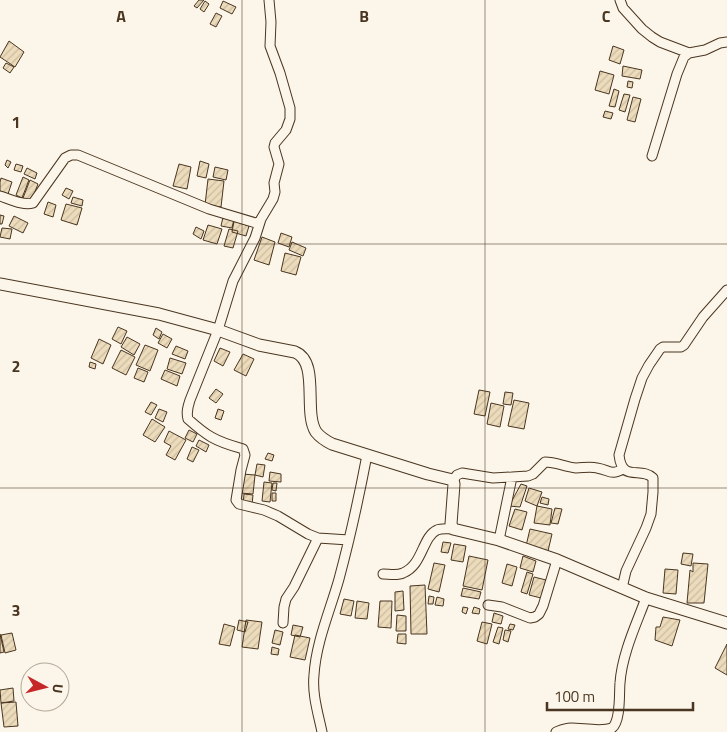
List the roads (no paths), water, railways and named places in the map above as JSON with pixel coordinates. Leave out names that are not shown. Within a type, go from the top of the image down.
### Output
[{"type":"street","points":[[269,0],[271,50],[290,108],[290,116],[286,130],[274,144],[279,164],[274,183],[275,192],[259,224],[255,238],[233,280],[218,330],[190,400],[187,412],[188,419],[217,442],[243,449],[245,452],[240,470],[236,500],[238,503],[278,516],[318,538],[349,540]]},
{"type":"street","points":[[620,0],[623,8],[652,37],[689,53]]},
{"type":"street","points":[[652,156],[684,57],[689,53],[727,42]]},
{"type":"street","points":[[0,196],[30,205],[65,158],[74,154],[209,209],[259,224]]},
{"type":"street","points":[[0,284],[159,314],[218,330],[259,345],[295,352],[303,356],[306,361],[313,426],[321,438],[332,444],[453,480]]},
{"type":"street","points":[[622,588],[626,570],[651,514],[653,478],[650,475],[623,469],[619,456],[642,378],[660,349],[684,345],[703,317],[727,290]]},
{"type":"street","points":[[322,732],[314,697],[316,651],[349,540],[367,455]]},
{"type":"street","points":[[453,529],[451,524],[453,480],[462,473],[493,478],[528,476],[533,474],[544,462],[555,462],[577,468],[598,468],[611,473],[616,473],[623,469]]},
{"type":"street","points":[[499,540],[512,477]]},
{"type":"street","points":[[383,574],[401,575],[418,560],[427,540],[432,534],[442,528],[453,529],[499,540],[557,560],[646,598],[727,623]]},
{"type":"street","points":[[283,623],[286,599],[294,588],[318,538]]},
{"type":"street","points":[[488,605],[502,607],[530,618],[535,617],[543,606],[557,560]]},
{"type":"street","points":[[556,732],[570,728],[602,731],[612,728],[616,723],[621,672],[646,598]]}]
